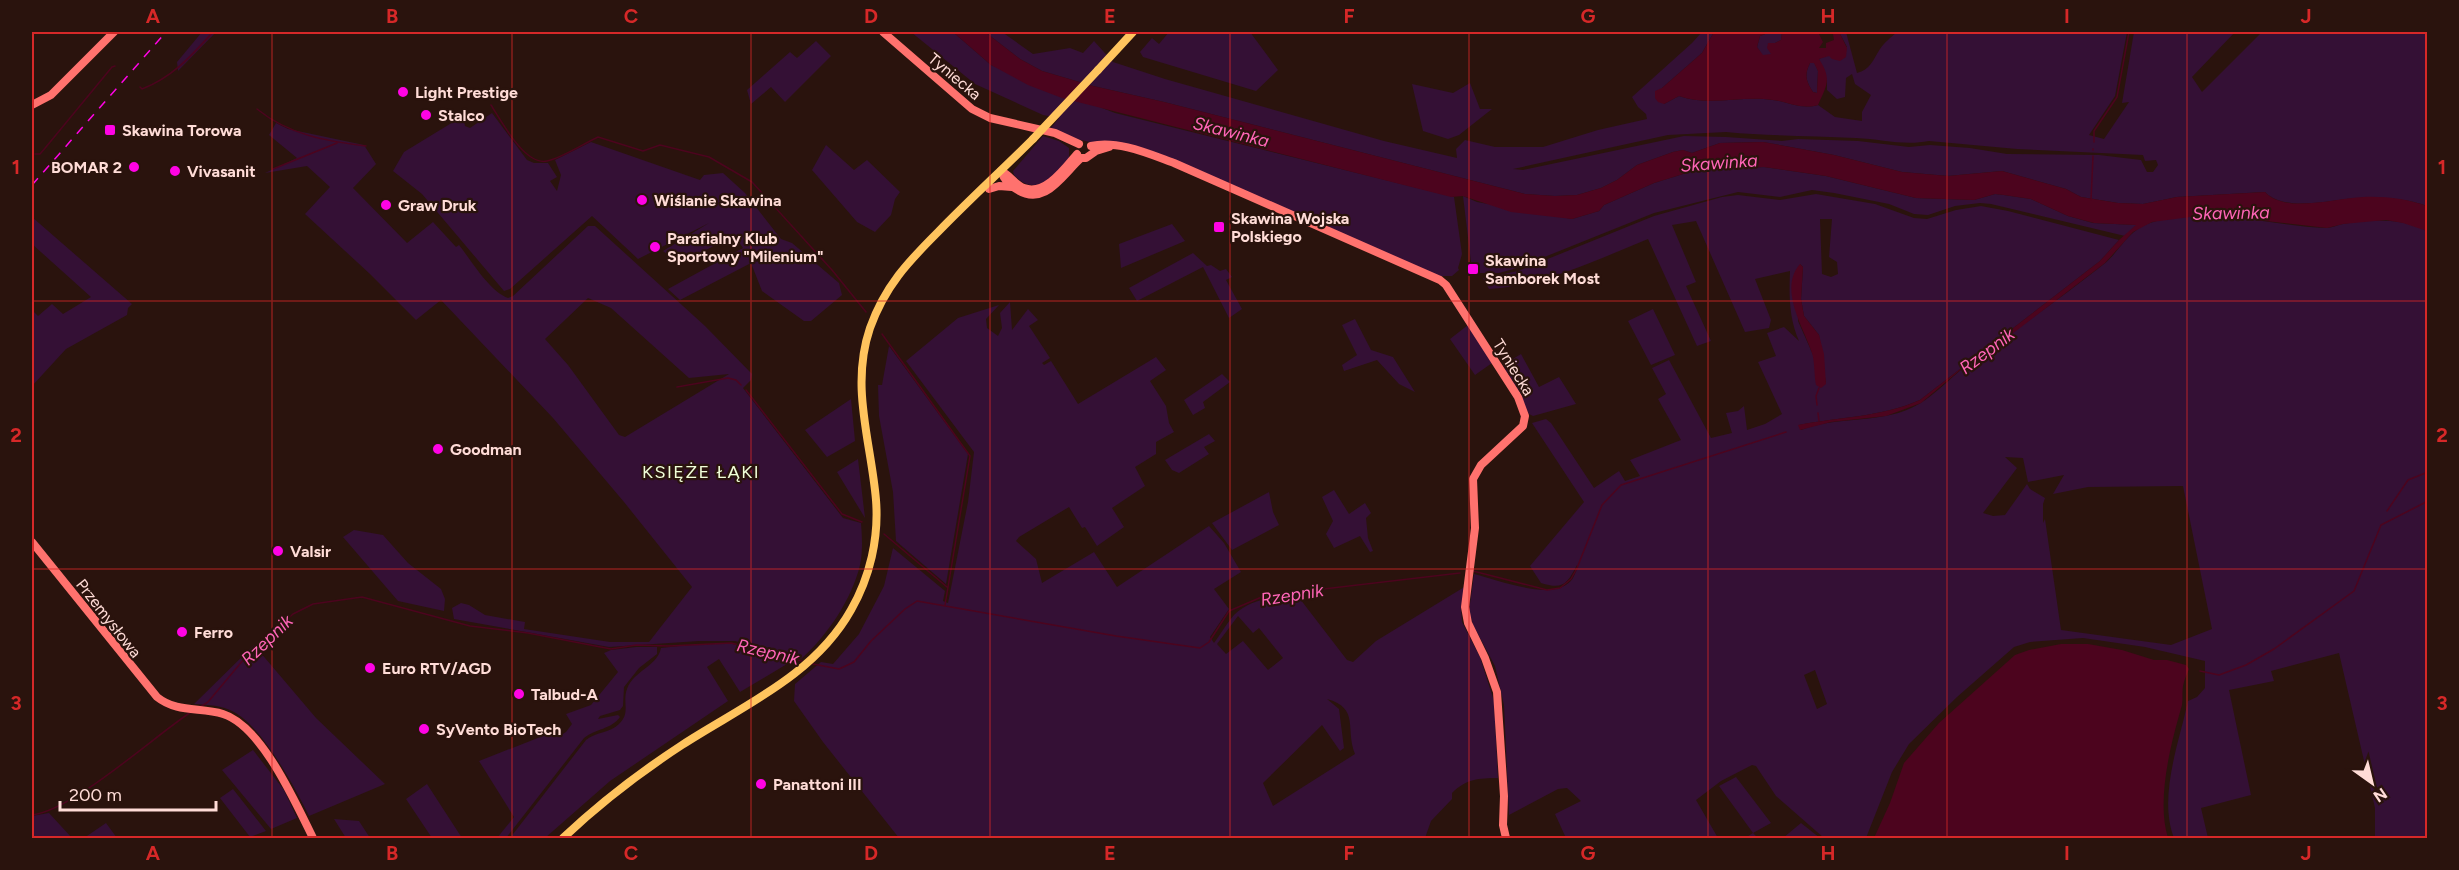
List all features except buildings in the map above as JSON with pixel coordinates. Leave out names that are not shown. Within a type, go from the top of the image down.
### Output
[{"type":"main road","points":[[563,838],[641,773],[802,669],[833,638],[853,608],[869,569],[874,546],[876,501],[861,397],[863,360],[870,328],[898,274],[992,177],[1033,139],[1133,32]]},
{"type":"main road","points":[[938,232],[989,189],[1001,171]]},
{"type":"street","points":[[32,105],[51,95],[114,32]]},
{"type":"street","name":"Tyniecka","points":[[883,32],[972,109],[990,118],[1055,133],[1086,158],[1092,150],[1116,146],[1174,163],[1430,275],[1446,285],[1518,397],[1525,416],[1521,430],[1484,462],[1473,478],[1475,528],[1466,616],[1489,667],[1499,704],[1503,825],[1506,838]]},
{"type":"street","name":"Tyniecka","points":[[1078,151],[1087,142],[1092,150]]},
{"type":"street","points":[[1001,171],[1021,187],[1036,189],[1044,186],[1078,151]]},
{"type":"street","points":[[1001,171],[1004,179],[1012,187],[1030,196],[1045,193],[1078,151]]},
{"type":"street","points":[[989,189],[999,186],[1012,187]]},
{"type":"street","name":"Przemysłowa","points":[[32,542],[145,686],[157,698],[171,706],[212,712],[237,721],[253,737],[284,778],[313,838]]},
{"type":"shaded area","points":[[202,32],[216,32],[178,71],[177,62]]},
{"type":"shaded area","points":[[911,32],[953,32],[991,65],[1115,113],[1454,197],[1462,254],[1459,270],[1452,276],[1438,276],[1186,165],[1077,139],[1051,128],[1059,118],[1043,115],[975,84]]},
{"type":"shaded area","points":[[985,32],[1002,32],[1033,54],[1070,48],[1083,53],[1094,41],[1113,62],[1165,79],[1384,141],[1457,158],[1456,149],[1465,140],[1495,147],[1543,147],[1598,130],[1647,119],[1646,114],[1632,97],[1702,32],[1714,32],[1702,53],[1662,88],[1664,104],[1679,96],[1702,101],[1761,99],[1801,106],[1818,105],[1835,117],[1862,121],[1862,112],[1871,95],[1855,84],[1852,74],[1846,78],[1845,97],[1837,99],[1827,90],[1827,81],[1819,59],[1847,47],[1839,32],[1846,32],[1857,73],[1868,67],[1882,47],[1897,32],[2127,32],[2115,96],[2089,135],[2104,139],[2129,102],[2122,103],[2134,32],[2235,32],[2192,77],[2202,92],[2262,32],[2427,32],[2427,206],[2402,200],[2376,198],[2309,203],[2284,202],[2265,192],[2177,197],[2143,204],[2118,203],[2081,197],[2066,189],[2002,171],[1948,176],[1902,172],[1834,155],[1763,142],[1720,143],[1692,153],[1683,150],[1673,152],[1637,165],[1617,180],[1601,188],[1577,195],[1525,194],[1093,86],[1042,71],[1020,59]],"holes":[[[1726,132],[1856,138],[1902,143],[1929,141],[2017,149],[2143,155],[2145,161],[2156,160],[2158,165],[2153,172],[2147,172],[2141,160],[2099,155],[2007,154],[1930,145],[1909,147],[1858,141],[1798,139],[1782,141],[1684,136],[1523,170],[1513,169],[1668,135]]]},
{"type":"shaded area","points":[[1169,32],[1250,32],[1278,70],[1256,91],[1143,57],[1140,52],[1152,38],[1159,44]]},
{"type":"shaded area","points":[[1770,32],[1782,32],[1781,40],[1775,43],[1771,55],[1762,55],[1757,47],[1760,36]]},
{"type":"shaded area","points":[[816,41],[831,56],[785,102],[771,87],[751,104],[747,90],[790,52],[797,58]]},
{"type":"shaded area","points":[[1814,62],[1818,71],[1817,93],[1813,92],[1807,78],[1810,63]]},
{"type":"shaded area","points":[[1470,83],[1480,109],[1492,109],[1459,135],[1448,139],[1423,131],[1412,84],[1453,93]]},
{"type":"shaded area","points":[[492,113],[527,160],[534,163],[548,163],[557,177],[550,181],[557,191],[561,175],[555,160],[591,142],[700,180],[704,175],[723,173],[745,193],[781,239],[792,243],[839,283],[842,295],[811,321],[804,321],[762,291],[751,263],[680,300],[668,289],[743,248],[734,235],[680,264],[663,251],[709,223],[638,259],[592,216],[510,289],[504,291],[422,194],[393,171],[404,152],[463,116],[465,126],[470,128]]},
{"type":"shaded area","points":[[276,123],[288,129],[364,145],[376,164],[353,188],[407,243],[433,222],[456,247],[459,245],[487,282],[508,298],[513,296],[588,226],[595,226],[705,326],[752,374],[751,380],[743,388],[843,518],[861,523],[862,554],[851,591],[829,628],[811,650],[801,659],[735,641],[609,647],[454,619],[452,608],[461,603],[485,615],[525,622],[524,629],[610,642],[649,642],[692,587],[553,418],[441,300],[416,320],[305,214],[330,187],[307,166],[265,173],[297,158],[269,135]],"holes":[[[588,298],[611,308],[689,378],[729,374],[625,437],[619,435],[568,365],[545,339]]]},
{"type":"shaded area","points":[[1043,136],[1059,141],[1069,148],[1069,161],[1043,183],[1029,185],[1014,175],[1013,171]]},
{"type":"shaded area","points":[[826,145],[854,170],[867,160],[900,192],[895,199],[891,215],[875,232],[857,222],[812,170]]},
{"type":"shaded area","points":[[1764,167],[1826,176],[1916,198],[1974,200],[1995,194],[2031,199],[2068,216],[2093,223],[2137,225],[2125,236],[1991,204],[1955,206],[1928,215],[1914,214],[1889,204],[1812,190],[1780,197],[1738,192],[1654,213],[1517,268],[1499,273],[1477,273],[1471,262],[1463,196],[1477,202],[1572,219],[1599,211],[1604,205],[1654,183],[1696,170]]},
{"type":"shaded area","points":[[1816,194],[1875,204],[1914,218],[1927,219],[1956,210],[1981,206],[2119,240],[2100,261],[1920,400],[1890,410],[1799,425],[1801,430],[1816,425],[1891,415],[1919,404],[2110,259],[2136,231],[2150,223],[2170,218],[2214,216],[2326,228],[2354,222],[2386,221],[2407,224],[2427,231],[2427,838],[2375,838],[2375,808],[2339,653],[2271,671],[2274,681],[2229,690],[2251,795],[2201,808],[2208,838],[2174,838],[2168,805],[2175,752],[2188,701],[2197,697],[2205,688],[2205,661],[2145,647],[2083,638],[2030,642],[2014,647],[1957,697],[1909,744],[1892,772],[1866,838],[1824,838],[1776,796],[1756,766],[1752,765],[1721,781],[1696,800],[1718,838],[1566,838],[1555,814],[1581,801],[1567,788],[1558,789],[1509,815],[1504,705],[1495,666],[1473,625],[1469,611],[1474,574],[1512,585],[1541,590],[1565,586],[1573,578],[1577,565],[1564,584],[1554,586],[1541,583],[1530,566],[1584,502],[1532,423],[1546,419],[1551,423],[1594,488],[1619,471],[1625,481],[1640,476],[1630,460],[1681,440],[1658,399],[1666,394],[1652,368],[1669,360],[1711,438],[1732,433],[1726,413],[1738,411],[1744,406],[1747,430],[1765,424],[1782,414],[1758,362],[1776,356],[1767,333],[1784,327],[1799,341],[1790,307],[1790,271],[1755,279],[1771,320],[1769,328],[1745,332],[1696,221],[1672,225],[1696,282],[1686,286],[1711,341],[1697,346],[1648,239],[1551,277],[1510,287],[1489,289],[1483,278],[1518,271],[1654,216],[1722,197],[1738,195],[1780,200]],"holes":[[[1820,219],[1832,219],[1829,257],[1837,262],[1838,274],[1831,277],[1822,274]],[[1800,264],[1803,267],[1801,299],[1804,316],[1819,335],[1826,384],[1798,321]],[[2005,457],[2023,458],[2028,482],[2064,475],[2053,494],[2088,487],[2183,486],[2212,629],[2171,645],[2061,630],[2045,519],[2043,523],[2045,498],[2030,489],[2027,484],[2005,515],[1993,516],[1983,513],[2017,468]],[[1815,670],[1827,704],[1817,709],[1804,675]]]},
{"type":"shaded area","points":[[32,217],[132,304],[128,308],[127,315],[66,349],[32,386],[32,310],[38,316],[52,304],[63,314],[91,297],[32,244]]},
{"type":"shaded area","points":[[1172,224],[1185,241],[1121,268],[1119,244]]},
{"type":"shaded area","points":[[1193,253],[1207,266],[1211,265],[1220,271],[1226,269],[1232,277],[1226,280],[1242,309],[1229,318],[1203,267],[1137,301],[1129,288]]},
{"type":"shaded area","points":[[1010,302],[1012,330],[1028,309],[1038,320],[1029,326],[1050,358],[1042,363],[1044,365],[1051,361],[1078,404],[1156,357],[1166,370],[1150,381],[1166,406],[1169,423],[1174,432],[1156,442],[1156,454],[1135,467],[1145,486],[1112,508],[1124,527],[1097,546],[1069,507],[1016,541],[1036,559],[1042,583],[1094,552],[1117,587],[1209,526],[1224,543],[1241,572],[1214,589],[1229,609],[1210,637],[1214,643],[1228,622],[1241,609],[1263,599],[1297,595],[1347,660],[1353,662],[1376,641],[1466,586],[1461,607],[1462,622],[1480,657],[1494,701],[1498,778],[1473,780],[1457,788],[1452,793],[1452,799],[1431,821],[1425,838],[899,838],[823,742],[794,701],[795,684],[821,662],[833,664],[859,634],[884,586],[893,548],[945,591],[943,601],[948,603],[968,502],[974,452],[906,361],[958,318],[999,305],[986,319],[987,328],[998,336],[1002,328],[1000,313]],"holes":[[[1238,616],[1253,633],[1259,628],[1283,658],[1268,670],[1243,641],[1226,654],[1217,644]],[[1327,699],[1337,703],[1348,714],[1355,754],[1273,806],[1263,783],[1322,725],[1340,751],[1344,748],[1339,709]]]},
{"type":"shaded area","points":[[1653,309],[1675,355],[1651,365],[1628,321]]},
{"type":"shaded area","points":[[1355,319],[1371,350],[1393,357],[1415,392],[1399,384],[1377,360],[1344,371],[1342,365],[1357,355],[1342,325]]},
{"type":"shaded area","points":[[1468,325],[1492,363],[1475,375],[1450,339]]},
{"type":"shaded area","points":[[889,346],[968,454],[946,584],[896,541],[893,492],[879,416],[878,385],[882,385]]},
{"type":"shaded area","points":[[1521,354],[1539,387],[1559,377],[1576,404],[1533,416],[1529,414],[1503,365]]},
{"type":"shaded area","points":[[1222,374],[1230,382],[1203,402],[1205,408],[1193,415],[1184,400]]},
{"type":"shaded area","points":[[851,399],[855,441],[827,457],[805,430]]},
{"type":"shaded area","points":[[1209,434],[1215,441],[1204,447],[1209,454],[1179,473],[1172,470],[1165,460]]},
{"type":"shaded area","points":[[858,459],[865,518],[837,472]]},
{"type":"shaded area","points":[[1334,490],[1349,514],[1365,503],[1371,513],[1366,518],[1368,538],[1373,551],[1370,552],[1360,536],[1334,548],[1326,534],[1333,521],[1322,497]]},
{"type":"shaded area","points":[[1269,492],[1273,512],[1279,525],[1232,550],[1212,523]]},
{"type":"shaded area","points":[[354,530],[383,535],[408,563],[441,589],[445,599],[444,611],[398,601],[343,537]]},
{"type":"shaded area","points":[[698,644],[733,644],[792,661],[740,692],[719,659],[707,667],[728,701],[610,781],[545,838],[510,838],[586,740],[615,727],[623,720],[626,694],[630,683],[655,660],[661,648]]},
{"type":"shaded area","points":[[254,645],[316,718],[385,784],[309,816],[277,759],[256,730],[234,712],[225,708],[194,704]]},
{"type":"shaded area","points":[[636,647],[657,647],[657,654],[639,668],[624,687],[623,706],[620,710],[600,716],[598,719],[618,715],[620,717],[613,724],[584,738],[506,838],[497,838],[514,817],[479,761],[553,732],[558,737],[566,732],[572,724],[566,714],[591,705],[618,672],[604,653]]},
{"type":"shaded area","points":[[253,750],[284,790],[297,818],[271,829],[222,770]]},
{"type":"shaded area","points":[[1736,777],[1771,823],[1753,833],[1719,786]]},
{"type":"shaded area","points":[[427,784],[462,838],[432,838],[406,799]]},
{"type":"shaded area","points":[[233,789],[266,831],[250,837],[220,798]]},
{"type":"shaded area","points":[[49,813],[72,838],[32,838],[32,816]]},
{"type":"shaded area","points":[[334,819],[359,821],[370,838],[346,838]]},
{"type":"shaded area","points":[[106,823],[117,838],[84,838]]},
{"type":"shaded area","points":[[1801,823],[1820,838],[1783,838]]},
{"type":"shaded area","points":[[1753,833],[1758,838],[1745,838]]},
{"type":"water","name":"Skawinka","points":[[953,32],[985,32],[1020,59],[1042,71],[1093,86],[1525,194],[1577,195],[1601,188],[1617,180],[1637,165],[1673,152],[1683,150],[1692,153],[1720,143],[1763,142],[1834,155],[1902,172],[1948,176],[2002,171],[2066,189],[2081,197],[2118,203],[2143,204],[2177,197],[2265,192],[2274,199],[2298,204],[2363,197],[2396,198],[2427,206],[2427,231],[2386,220],[2343,224],[2327,228],[2230,217],[2198,216],[2152,222],[2133,232],[2105,263],[2016,331],[1965,366],[1921,403],[1886,416],[1831,422],[1800,430],[1798,425],[1890,410],[1920,400],[2100,261],[2136,225],[2094,223],[2068,216],[2031,199],[1995,194],[1974,200],[1916,198],[1826,176],[1764,167],[1696,170],[1654,183],[1604,205],[1599,211],[1572,219],[1511,212],[1463,196],[1451,197],[1062,98],[1028,85],[991,65]]},
{"type":"water","points":[[1714,32],[1770,32],[1760,36],[1757,47],[1763,55],[1771,54],[1767,48],[1768,43],[1781,40],[1782,32],[1818,32],[1823,42],[1819,48],[1826,48],[1826,43],[1834,40],[1833,34],[1827,32],[1839,32],[1847,48],[1846,57],[1840,61],[1829,56],[1819,59],[1826,72],[1827,82],[1818,105],[1801,106],[1761,99],[1702,101],[1679,96],[1664,104],[1658,102],[1655,98],[1655,91],[1662,88],[1702,53]],"holes":[[[1810,63],[1814,63],[1818,71],[1817,93],[1813,92],[1807,78]]]},
{"type":"water","points":[[1800,264],[1803,267],[1801,299],[1804,316],[1819,335],[1824,354],[1826,384],[1821,388],[1816,385],[1812,353],[1792,297],[1791,285]]},
{"type":"water","points":[[2061,644],[2088,644],[2122,650],[2154,660],[2167,660],[2186,665],[2189,669],[2183,684],[2182,705],[2166,772],[2164,807],[2168,838],[1874,838],[1890,803],[1904,763],[1939,723],[2015,655]]},
{"type":"waterway","points":[[140,87],[142,89],[173,72],[213,32]]},
{"type":"waterway","points":[[2094,142],[2094,131],[2117,97],[2129,32]]},
{"type":"waterway","points":[[35,154],[40,154],[115,66]]},
{"type":"waterway","points":[[491,105],[515,141],[531,157],[539,161],[559,157],[598,137],[643,151],[660,145],[709,157],[752,182],[832,270],[866,312]]},
{"type":"waterway","points":[[257,109],[295,131],[322,139],[366,146]]},
{"type":"waterway","points":[[273,169],[337,143]]},
{"type":"waterway","points":[[2091,200],[2093,156]]},
{"type":"waterway","points":[[882,334],[970,456],[945,605]]},
{"type":"waterway","points":[[677,387],[728,378],[736,380],[741,385]]},
{"type":"waterway","points":[[1817,405],[1816,396],[1819,388]]},
{"type":"waterway","points":[[746,390],[842,514],[862,522]]},
{"type":"waterway","points":[[1818,413],[1819,421]]},
{"type":"waterway","name":"Rzepnik","points":[[1473,571],[1547,590],[1560,588],[1571,579],[1577,568],[1602,505],[1621,485],[1786,432]]},
{"type":"waterway","points":[[2387,511],[2408,480],[2428,472]]},
{"type":"waterway","points":[[2200,671],[2219,675],[2246,665],[2274,649],[2354,591],[2381,525],[2428,501]]},
{"type":"waterway","points":[[884,534],[947,587]]},
{"type":"waterway","name":"Rzepnik","points":[[813,664],[839,669],[854,662],[871,641],[905,609],[917,601],[1116,636],[1200,648],[1209,642],[1229,611],[1264,596],[1460,573]]},
{"type":"waterway","name":"Rzepnik","points":[[200,707],[208,702],[244,659],[293,614],[313,604],[362,597],[470,626],[528,633],[611,649],[636,645],[731,643],[802,661]]},
{"type":"waterway","name":"Rzepnik","points":[[32,815],[49,810],[91,787],[191,712]]},
{"type":"railway","points":[[32,185],[166,32]]},
{"type":"place","name":"Light Prestige","points":[[403,92]]},
{"type":"place","name":"Stalco","points":[[426,115]]},
{"type":"place","name":"Skawina Torowa","points":[[110,130]]},
{"type":"place","name":"BOMAR 2","points":[[134,167]]},
{"type":"place","name":"Vivasanit","points":[[175,171]]},
{"type":"place","name":"Wiślanie Skawina","points":[[642,200]]},
{"type":"place","name":"Graw Druk","points":[[386,205]]},
{"type":"place","name":"Skawina Wojska Polskiego","points":[[1219,227]]},
{"type":"place","name":"Parafialny Klub Sportowy \"Milenium\"","points":[[655,247]]},
{"type":"place","name":"Skawina Samborek Most","points":[[1473,269]]},
{"type":"place","name":"Goodman","points":[[438,449]]},
{"type":"place","name":"Valsir","points":[[278,551]]},
{"type":"place","name":"Ferro","points":[[182,632]]},
{"type":"place","name":"Euro RTV/AGD","points":[[370,668]]},
{"type":"place","name":"Talbud-A","points":[[519,694]]},
{"type":"place","name":"SyVento BioTech","points":[[424,729]]},
{"type":"place","name":"Panattoni III","points":[[761,784]]},
{"type":"district","name":"KSIĘŻE ŁĄKI","points":[[701,472]]}]
